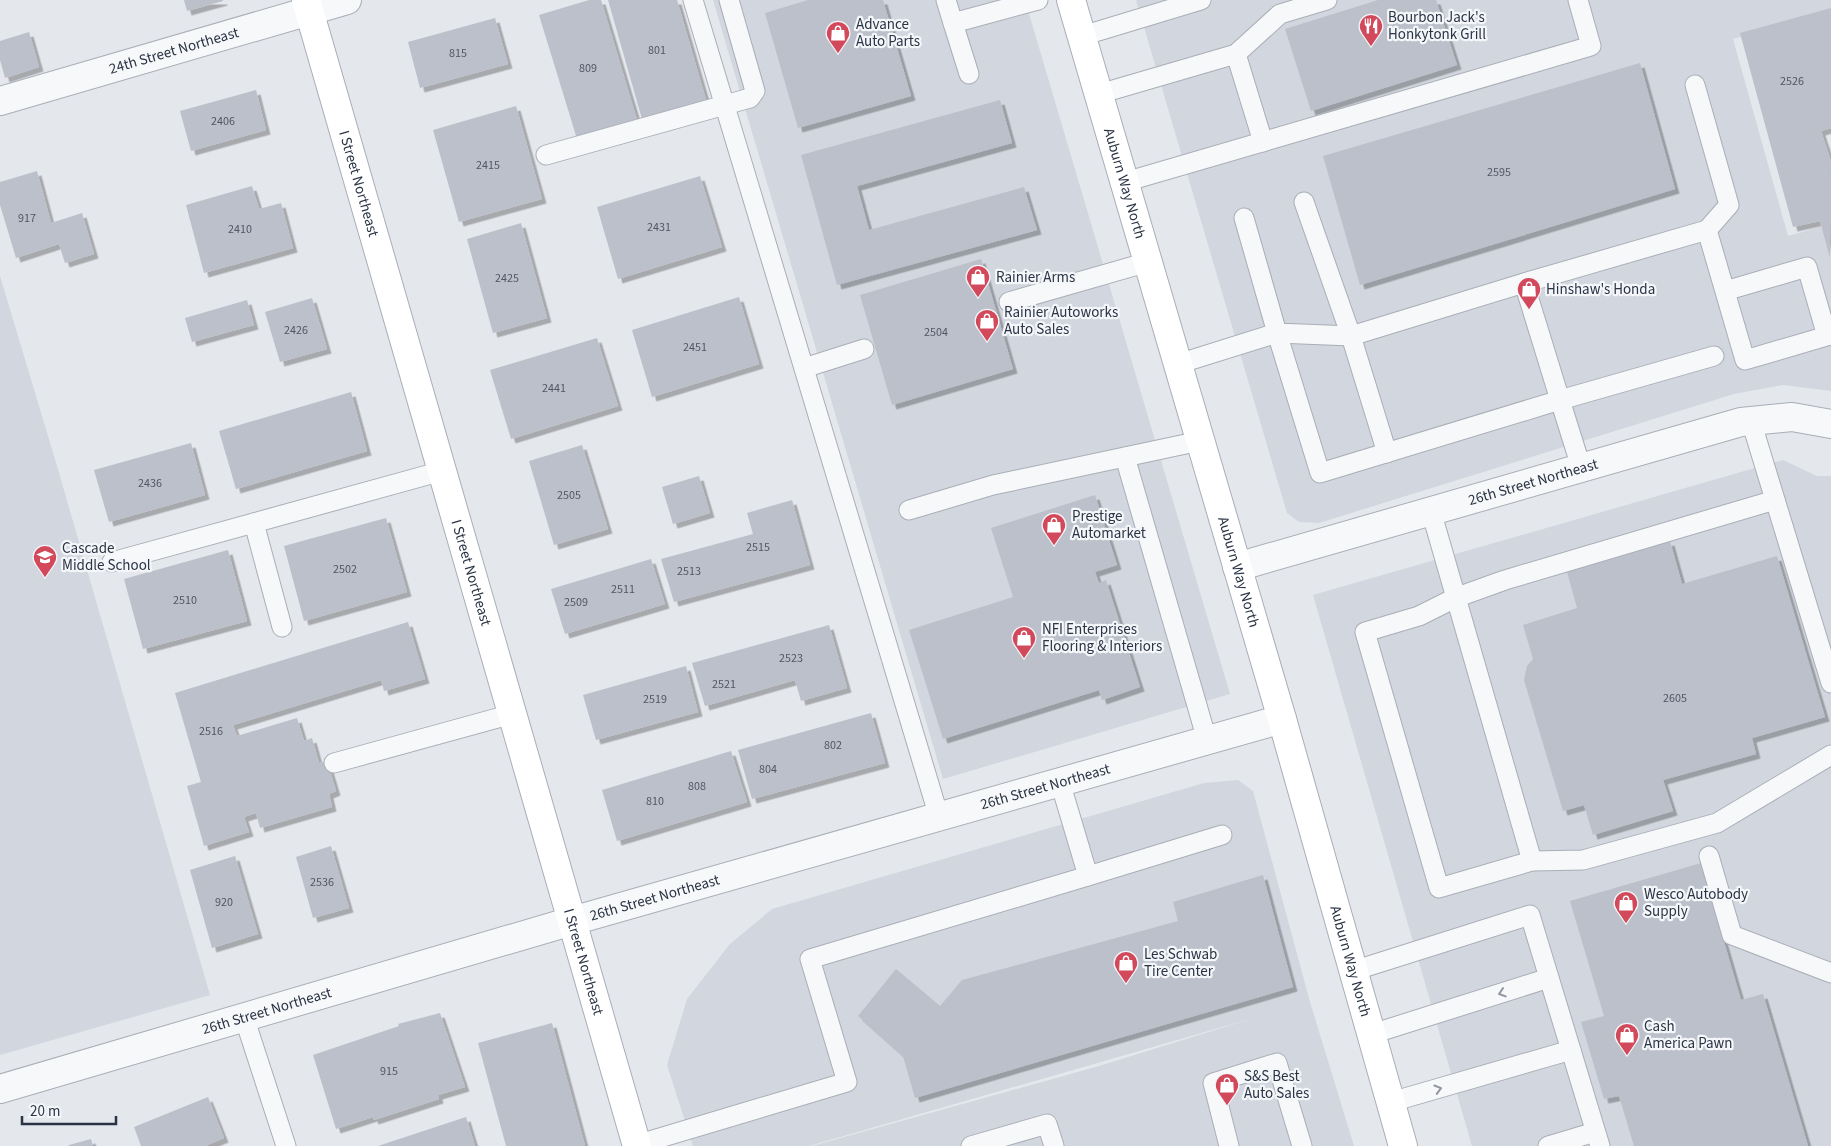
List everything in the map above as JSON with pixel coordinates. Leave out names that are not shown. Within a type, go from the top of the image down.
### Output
[{"type":"main road","name":"Auburn Way North","points":[[1071,0],[1282,719],[1403,1146]]},
{"type":"main road","name":"I Street Northeast","points":[[307,5],[637,1145]]},
{"type":"street","name":"24th Street Northeast","points":[[0,101],[307,5],[347,0]]},
{"type":"street","name":"26th Street Northeast","points":[[1237,567],[1751,420],[1792,417],[1831,424]]},
{"type":"street","name":"26th Street Northeast","points":[[0,1089],[572,921],[1282,719]]},
{"type":"lane","points":[[692,0],[939,817]]},
{"type":"lane","points":[[546,155],[750,98],[755,91],[728,0]]},
{"type":"lane","points":[[946,0],[969,74]]},
{"type":"lane","points":[[954,23],[1038,0]]},
{"type":"lane","points":[[1082,36],[1201,0]]},
{"type":"lane","points":[[1098,94],[1236,54],[1280,14],[1328,0]]},
{"type":"lane","points":[[1124,182],[1590,46],[1578,0]]},
{"type":"lane","points":[[1236,54],[1263,142]]},
{"type":"lane","points":[[1178,364],[1277,333],[1351,336],[1707,230],[1730,205],[1695,86]]},
{"type":"lane","points":[[1304,202],[1351,336],[1387,453]]},
{"type":"lane","points":[[1244,218],[1320,474],[1560,400],[1714,356]]},
{"type":"lane","points":[[1707,230],[1745,360],[1828,336],[1807,266],[1725,291]]},
{"type":"lane","points":[[1009,302],[1148,262]]},
{"type":"lane","points":[[1524,283],[1581,468]]},
{"type":"lane","points":[[804,368],[864,349]]},
{"type":"lane","points":[[1751,420],[1831,683]]},
{"type":"lane","points":[[909,510],[993,485],[1200,441]]},
{"type":"lane","points":[[1125,457],[1207,740]]},
{"type":"lane","points":[[112,562],[442,471]]},
{"type":"lane","points":[[1775,500],[1505,580],[1455,598],[1419,616],[1365,632],[1439,888],[1532,861],[1583,860],[1718,823],[1831,755]]},
{"type":"lane","points":[[1430,511],[1532,861]]},
{"type":"lane","points":[[254,523],[282,627]]},
{"type":"lane","points":[[334,763],[512,714]]},
{"type":"lane","points":[[1060,782],[1088,876]]},
{"type":"lane","points":[[637,1145],[847,1082],[810,959],[1222,835]]},
{"type":"lane","points":[[1709,856],[1732,935],[1831,973]]},
{"type":"lane","points":[[1354,970],[1530,915],[1597,1139],[1548,1146]]},
{"type":"lane","points":[[1372,1034],[1548,978]]},
{"type":"lane","points":[[244,1017],[286,1146]]},
{"type":"lane","points":[[1391,1102],[1571,1050]]},
{"type":"lane","points":[[1229,1146],[1213,1083],[1277,1063],[1302,1146]]},
{"type":"lane","points":[[971,1146],[1047,1124],[1054,1146]]},
{"type":"shaded area","points":[[713,0],[1025,0],[1230,694],[943,779]]},
{"type":"shaded area","name":"Hinshaw's Honda","points":[[1136,0],[1831,0],[1831,11],[1733,39],[1788,236],[1831,224],[1831,391],[1783,385],[1734,394],[1319,523],[1299,522],[1287,513]]},
{"type":"shaded area","name":"Cascade Middle School","points":[[0,276],[210,995],[0,1055]]},
{"type":"shaded area","points":[[1783,460],[1817,476],[1831,476],[1831,1146],[1472,1146],[1313,595]]},
{"type":"shaded area","points":[[1238,780],[1253,791],[1310,1002],[1354,1146],[812,1146],[1099,1066],[1257,1017],[809,1146],[693,1146],[667,1065],[687,999],[730,944],[772,909],[1204,783]]},
{"type":"building","points":[[184,0],[223,0],[223,1],[187,11]]},
{"type":"building","points":[[589,0],[601,0],[637,120],[577,139],[539,15]]},
{"type":"building","points":[[608,0],[677,0],[706,100],[642,119]]},
{"type":"building","name":"Advance Auto Parts","points":[[808,0],[883,0],[911,96],[798,128],[765,13]]},
{"type":"building","name":"Bourbon Jack's Honkytonk Grill","points":[[1378,0],[1436,0],[1457,65],[1311,111],[1285,29]]},
{"type":"building","points":[[1831,8],[1831,128],[1821,131],[1831,162],[1830,258],[1820,221],[1793,227],[1740,33]]},
{"type":"building","points":[[495,18],[508,64],[420,88],[408,42]]},
{"type":"building","points":[[29,32],[39,67],[5,78],[0,60],[0,41]]},
{"type":"building","points":[[1640,63],[1675,189],[1360,285],[1323,156]]},
{"type":"building","points":[[256,90],[266,130],[191,151],[180,111]]},
{"type":"building","points":[[1000,100],[1012,143],[857,186],[869,230],[1024,187],[1037,230],[837,285],[801,155]]},
{"type":"building","points":[[516,106],[542,199],[459,222],[433,130]]},
{"type":"building","points":[[37,171],[51,223],[82,213],[94,254],[65,263],[59,244],[16,258],[0,205],[0,182]]},
{"type":"building","points":[[700,176],[722,247],[618,279],[597,207]]},
{"type":"building","points":[[252,186],[259,209],[281,203],[293,248],[204,273],[186,205]]},
{"type":"building","points":[[521,223],[547,318],[493,333],[467,239]]},
{"type":"building","points":[[981,259],[1013,369],[892,405],[860,295]]},
{"type":"building","points":[[739,297],[759,364],[652,397],[632,330]]},
{"type":"building","points":[[312,298],[327,349],[280,362],[265,312]]},
{"type":"building","points":[[247,300],[254,325],[192,342],[185,318]]},
{"type":"building","points":[[597,338],[618,406],[511,439],[490,370]]},
{"type":"building","points":[[351,392],[367,451],[236,489],[219,431]]},
{"type":"building","points":[[191,443],[205,495],[109,522],[94,470]]},
{"type":"building","points":[[582,445],[608,529],[554,545],[529,461]]},
{"type":"building","points":[[699,476],[710,513],[673,524],[662,487]]},
{"type":"building","name":"NFI Enterprises Flooring & Interiors","points":[[1095,495],[1117,565],[1095,572],[1099,583],[1106,580],[1140,687],[1102,700],[1099,690],[943,739],[909,630],[1013,597],[991,528]]},
{"type":"building","points":[[792,500],[810,565],[674,602],[661,559],[753,534],[747,513]]},
{"type":"building","points":[[386,518],[407,592],[304,621],[284,546]]},
{"type":"building","points":[[1670,541],[1682,584],[1777,556],[1825,717],[1752,738],[1756,754],[1663,780],[1673,811],[1593,835],[1584,805],[1563,811],[1524,680],[1527,666],[1533,659],[1523,625],[1577,608],[1567,572]]},
{"type":"building","points":[[228,550],[247,621],[143,649],[124,579]]},
{"type":"building","points":[[651,559],[665,604],[565,634],[551,589]]},
{"type":"building","points":[[408,622],[425,679],[384,691],[381,680],[233,725],[237,736],[297,718],[304,741],[312,738],[319,763],[327,761],[336,791],[329,794],[332,807],[260,828],[256,813],[244,817],[249,832],[204,846],[187,786],[201,782],[175,693]]},
{"type":"building","points":[[829,625],[847,688],[801,701],[795,680],[705,706],[692,663]]},
{"type":"building","points":[[686,666],[698,712],[596,740],[583,695]]},
{"type":"building","points":[[871,713],[885,763],[752,799],[738,750]]},
{"type":"building","points":[[731,751],[747,802],[617,841],[602,790]]},
{"type":"building","points":[[331,846],[349,908],[313,918],[296,857]]},
{"type":"building","points":[[235,856],[258,934],[212,948],[190,870]]},
{"type":"building","points":[[1701,863],[1741,1000],[1763,994],[1808,1146],[1634,1146],[1619,1096],[1604,1099],[1581,1022],[1604,1016],[1570,901]]},
{"type":"building","name":"Les Schwab Tire Center","points":[[1263,875],[1293,987],[915,1098],[903,1056],[858,1016],[896,969],[940,1006],[962,980],[1178,921],[1173,902]]},
{"type":"building","points":[[440,1013],[465,1087],[438,1095],[439,1099],[374,1120],[373,1117],[336,1129],[313,1055],[399,1026],[398,1024]]},
{"type":"building","points":[[552,1023],[585,1146],[506,1146],[478,1043]]},
{"type":"building","points":[[208,1097],[224,1138],[205,1146],[141,1146],[134,1127]]},
{"type":"building","points":[[466,1117],[475,1146],[378,1146]]},
{"type":"building","points":[[91,1139],[93,1146],[69,1146],[69,1145]]},
{"type":"place","name":"Bourbon Jack's Honkytonk Grill","points":[[1371,47]]},
{"type":"place","name":"Advance Auto Parts","points":[[838,54]]},
{"type":"place","name":"Rainier Arms","points":[[978,298]]},
{"type":"place","name":"Hinshaw's Honda","points":[[1529,310]]},
{"type":"place","name":"Rainier Autoworks Auto Sales","points":[[987,342]]},
{"type":"place","name":"Prestige Automarket","points":[[1054,546]]},
{"type":"place","name":"Cascade Middle School","points":[[45,578]]},
{"type":"place","name":"NFI Enterprises Flooring & Interiors","points":[[1024,659]]},
{"type":"place","name":"Wesco Autobody Supply","points":[[1626,924]]},
{"type":"place","name":"Les Schwab Tire Center","points":[[1126,984]]},
{"type":"place","name":"Cash America Pawn","points":[[1627,1056]]},
{"type":"place","name":"S&S Best Auto Sales","points":[[1227,1106]]}]
